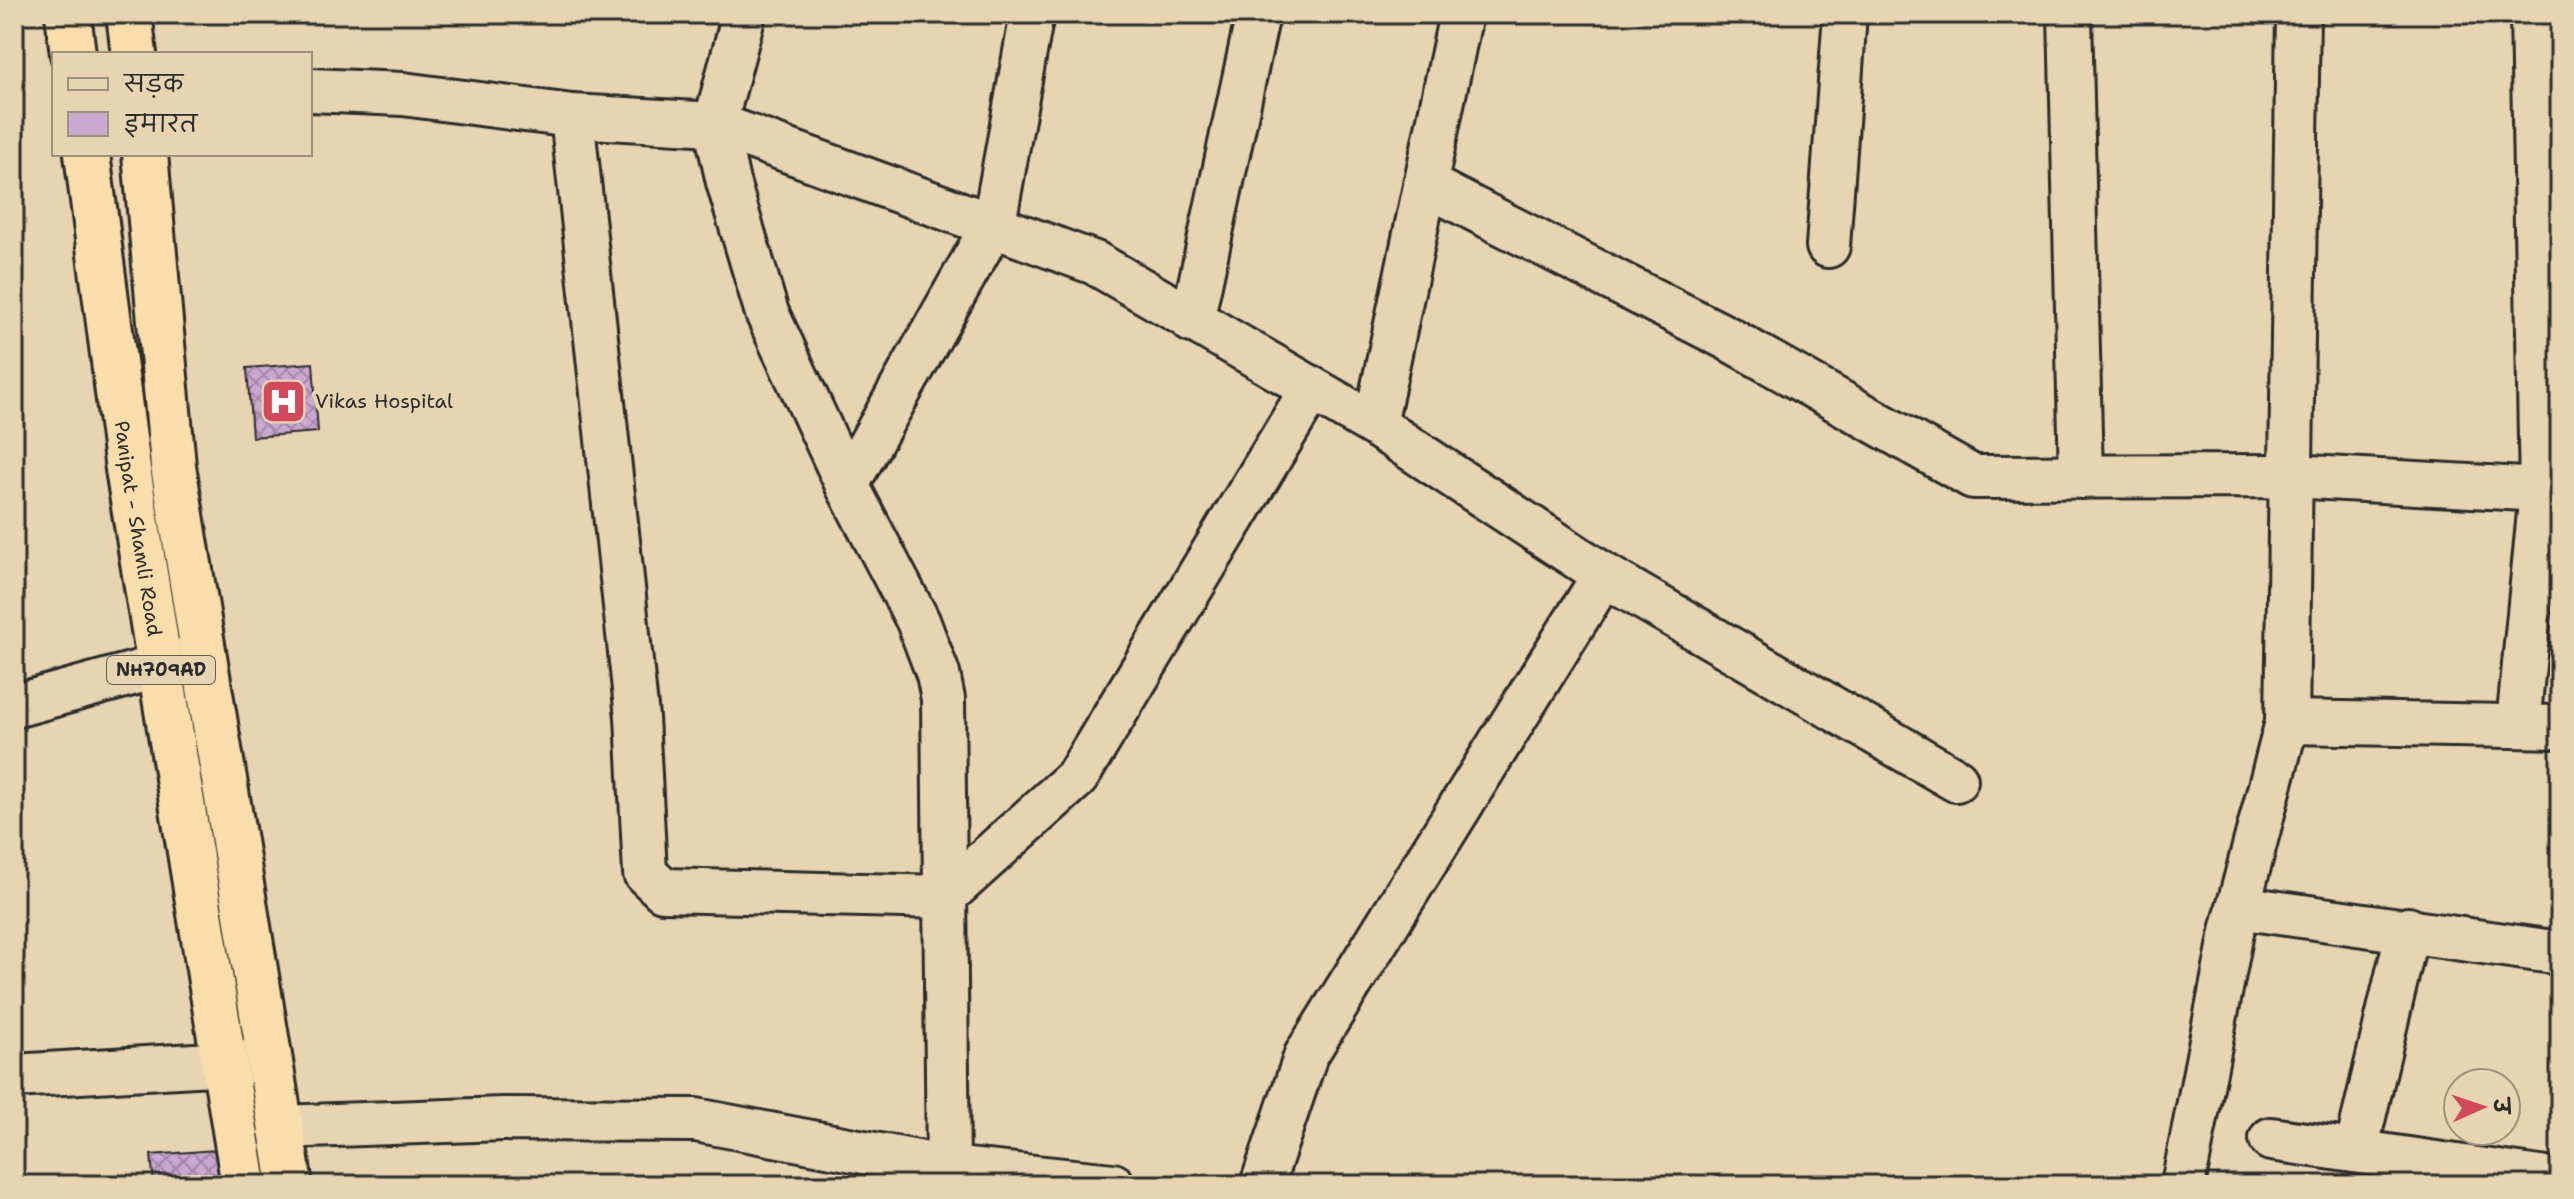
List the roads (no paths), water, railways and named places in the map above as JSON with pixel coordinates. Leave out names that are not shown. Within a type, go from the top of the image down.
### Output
[{"type":"highway","points":[[68,14],[73,52]]},
{"type":"highway","points":[[129,14],[134,52]]},
{"type":"highway","name":"Panipat - Shamli Road","points":[[87,156],[128,469],[244,1185]]},
{"type":"highway","name":"NH709AD","points":[[145,156],[173,466],[290,1185]]},
{"type":"street","points":[[744,14],[715,124],[767,313],[847,485],[918,621],[938,674],[943,699],[948,1168]]},
{"type":"street","points":[[847,485],[994,223],[1032,14]]},
{"type":"street","points":[[1192,321],[1258,14]]},
{"type":"street","points":[[1375,425],[1461,14]]},
{"type":"street","points":[[1828,246],[1845,14]]},
{"type":"street","points":[[2070,14],[2081,477]]},
{"type":"street","points":[[2183,1185],[2238,907],[2287,722],[2298,14]]},
{"type":"street","points":[[2518,725],[2550,491],[2548,209],[2532,14]]},
{"type":"street","points":[[312,90],[403,94],[572,116],[715,124],[994,223],[1095,263],[1375,425],[1604,575],[1956,780]]},
{"type":"street","points":[[572,116],[637,717],[645,873],[663,890],[944,897],[1077,777],[1311,390]]},
{"type":"street","points":[[1425,184],[1727,338],[1964,474],[1985,480],[2291,476],[2550,491]]},
{"type":"street","points":[[1262,1185],[1306,1055],[1604,575]]},
{"type":"street","points":[[14,706],[203,654]]},
{"type":"street","points":[[2287,722],[2560,727]]},
{"type":"street","points":[[2238,907],[2560,953]]},
{"type":"street","points":[[2356,1151],[2408,929]]},
{"type":"street","points":[[14,1076],[224,1065],[270,1059]]},
{"type":"street","points":[[280,1127],[503,1119],[696,1120],[948,1168],[1113,1185]]},
{"type":"street","points":[[2271,1139],[2560,1181]]},
{"type":"place","name":"Vikas Hospital","points":[[284,401]]}]
